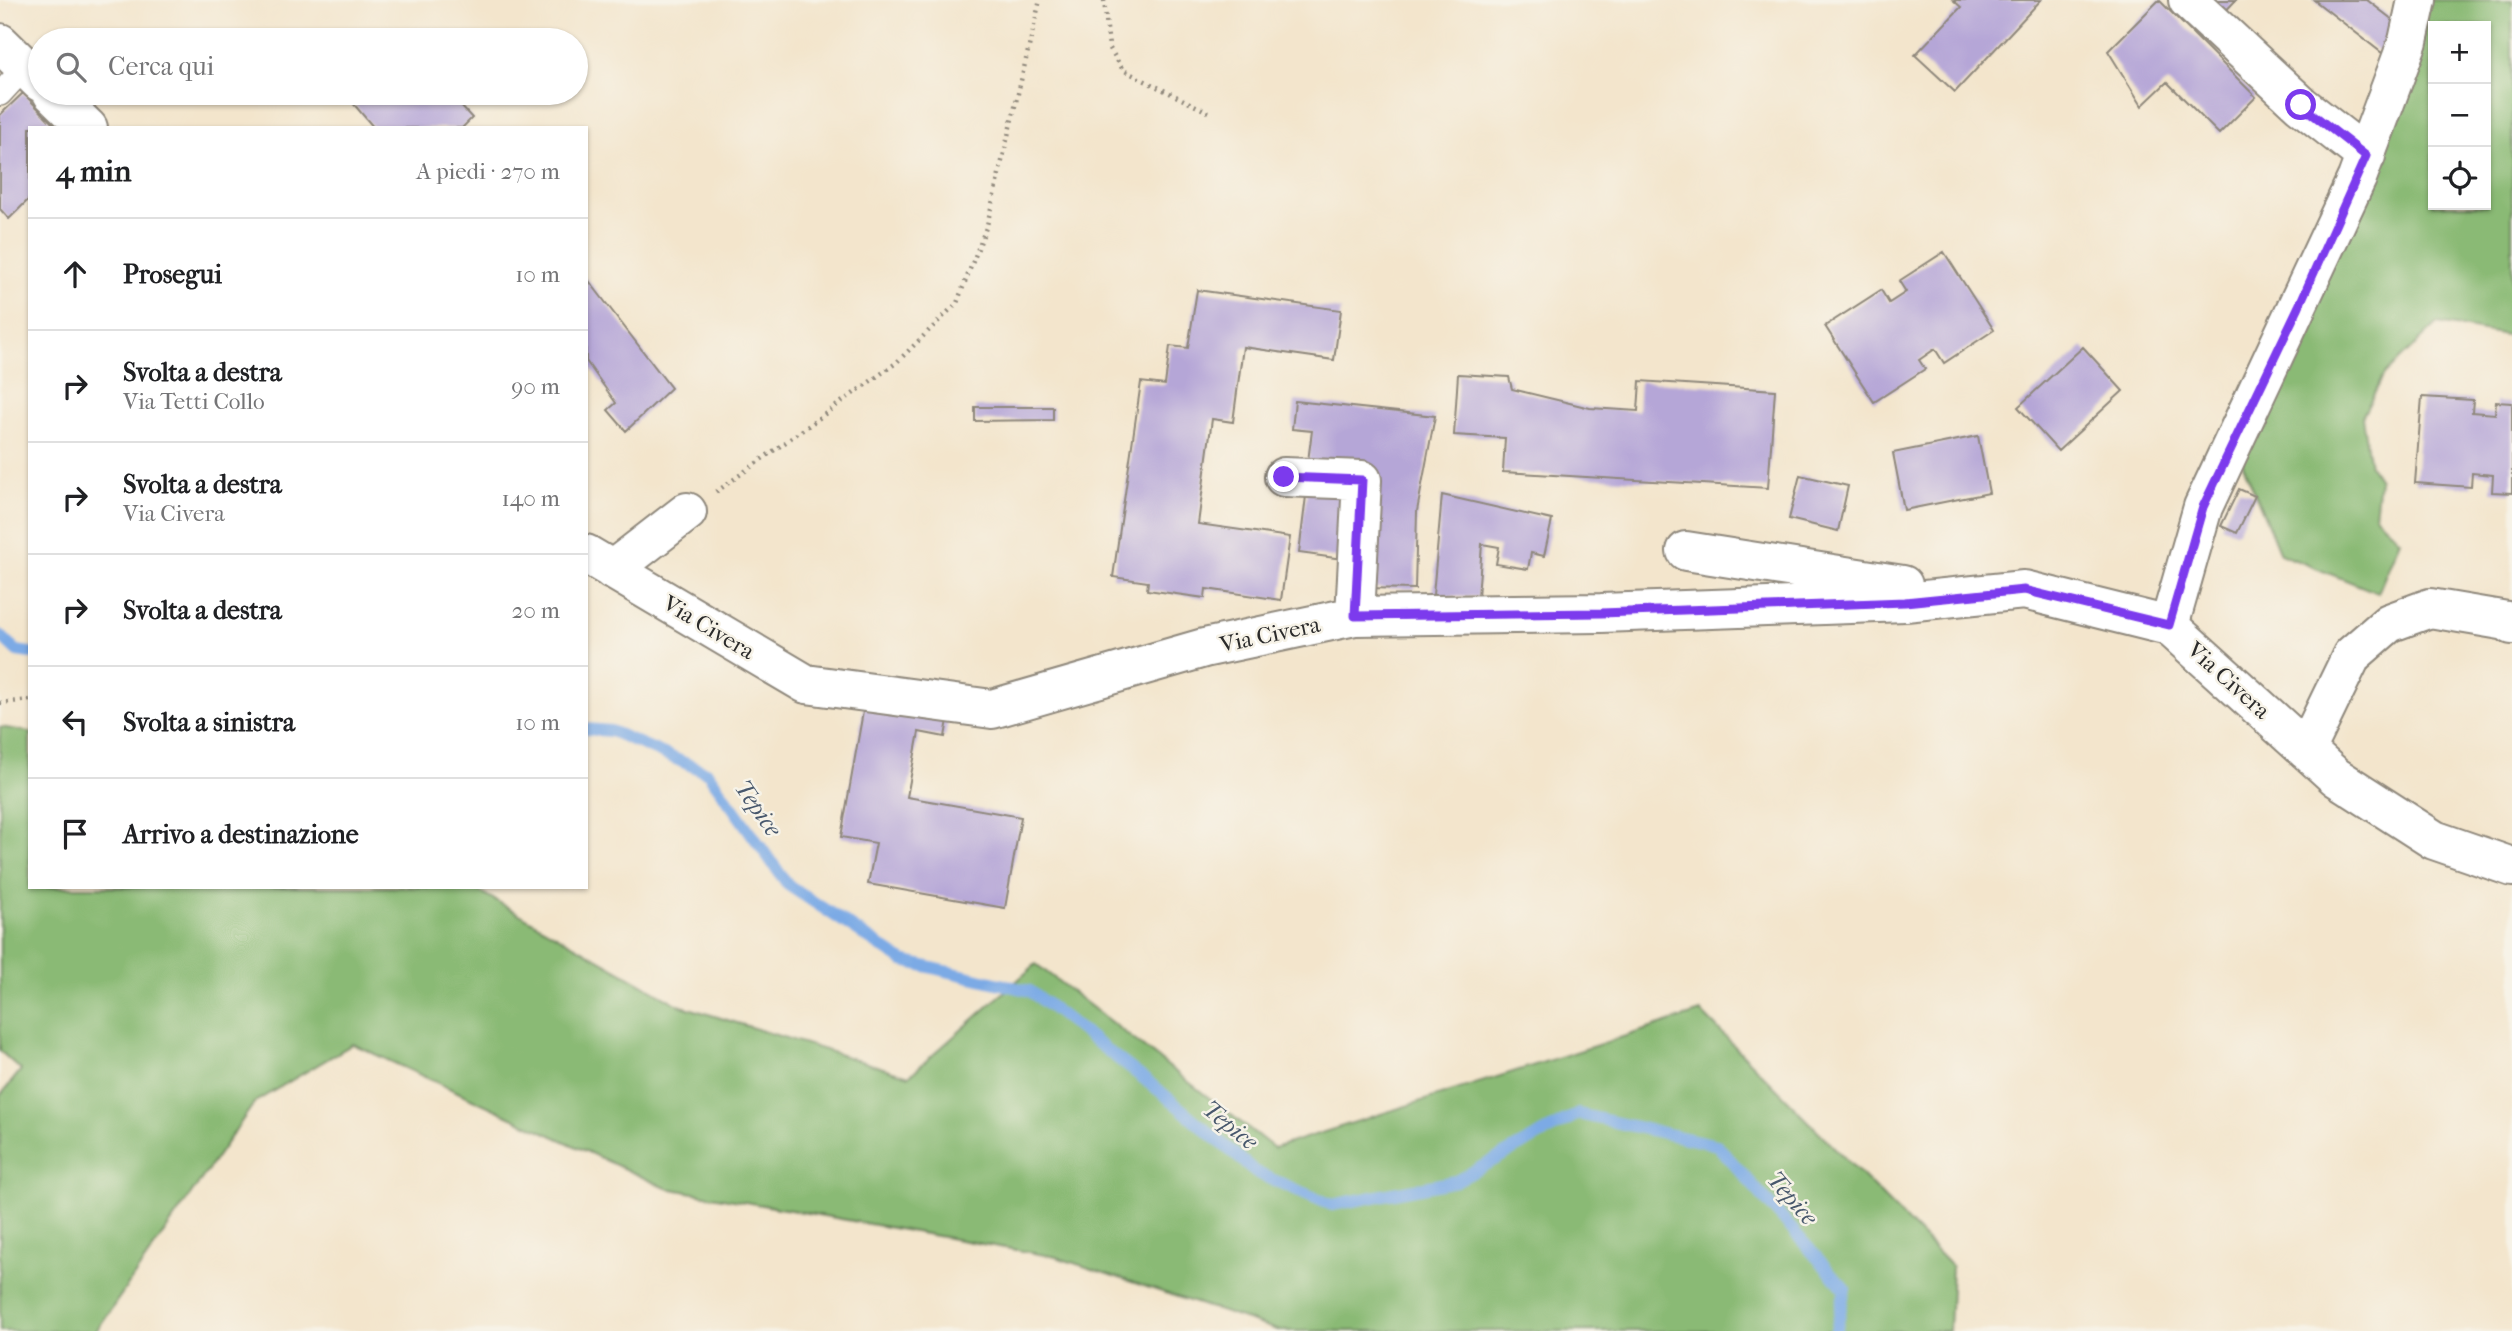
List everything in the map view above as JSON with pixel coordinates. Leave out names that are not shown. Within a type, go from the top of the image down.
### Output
[{"type":"street","points":[[2188,0],[2301,105],[2366,156]]},
{"type":"street","points":[[2169,625],[2203,507],[2299,306],[2366,156],[2408,41],[2417,0]]},
{"type":"street","points":[[60,105],[86,126]]},
{"type":"street","points":[[1284,477],[1362,480],[1355,616]]},
{"type":"street","name":"Via Civera","points":[[687,512],[599,562],[806,684],[992,709],[1204,648],[1355,616],[1601,613],[1905,602],[2024,590],[2169,625],[2336,777],[2434,840],[2512,867]]},
{"type":"street","points":[[1686,551],[1967,595]]},
{"type":"street","points":[[2306,750],[2352,655],[2389,623],[2430,607],[2507,621],[2512,625]]},
{"type":"path","points":[[687,512],[896,363],[957,303],[987,225],[1040,0]]},
{"type":"path","points":[[1104,0],[1109,47],[1123,70],[1210,113]]},
{"type":"path","points":[[0,704],[28,699]]},
{"type":"green space","points":[[2424,0],[2512,0],[2512,336],[2438,323],[2384,375],[2362,417],[2370,466],[2379,480],[2375,516],[2400,540],[2378,593],[2280,554],[2239,455]]},
{"type":"green space","points":[[0,727],[28,732],[28,889],[476,889],[679,1005],[909,1076],[1036,964],[1274,1148],[1701,1012],[1952,1267],[1949,1331],[1280,1331],[1056,1257],[666,1188],[353,1044],[255,1102],[96,1331],[0,1331],[0,1096],[21,1070],[0,1051]]},
{"type":"building","points":[[1953,0],[2041,0],[1955,92],[1915,55],[1961,7]]},
{"type":"building","points":[[2159,0],[2256,97],[2219,134],[2167,82],[2142,106],[2108,51]]},
{"type":"building","points":[[2196,0],[2236,0],[2217,20]]},
{"type":"building","points":[[2314,0],[2367,0],[2402,27],[2382,53]]},
{"type":"building","points":[[23,93],[28,98],[28,105],[35,105],[55,126],[28,126],[28,200],[9,219],[0,209],[0,115]]},
{"type":"building","points":[[355,105],[460,105],[472,118],[464,126],[372,126]]},
{"type":"building","points":[[1944,252],[1994,330],[1944,363],[1935,349],[1919,360],[1925,369],[1874,402],[1825,326],[1881,290],[1889,303],[1906,292],[1899,281]]},
{"type":"building","points":[[588,280],[671,388],[626,431],[608,410],[616,403],[588,364]]},
{"type":"building","points":[[1197,290],[1341,310],[1334,360],[1243,347],[1233,422],[1212,419],[1198,524],[1290,537],[1281,600],[1206,589],[1205,598],[1147,590],[1148,582],[1113,577],[1141,382],[1165,385],[1170,346],[1188,348]]},
{"type":"building","points":[[2083,347],[2123,391],[2058,451],[2018,407]]},
{"type":"building","points":[[1458,374],[1509,377],[1512,389],[1590,408],[1638,411],[1640,381],[1775,390],[1768,488],[1503,472],[1505,438],[1454,435]]},
{"type":"building","points":[[2422,397],[2473,400],[2472,412],[2495,414],[2496,402],[2512,403],[2512,493],[2492,492],[2493,475],[2472,473],[2471,487],[2415,483]]},
{"type":"building","points":[[1295,401],[1435,416],[1417,511],[1415,589],[1365,588],[1369,467],[1308,461],[1312,431],[1292,429]]},
{"type":"building","points":[[975,407],[1053,407],[1053,420],[975,421]]},
{"type":"building","points":[[1978,436],[1989,493],[1904,510],[1893,453]]},
{"type":"building","points":[[1800,475],[1848,486],[1838,531],[1789,519]]},
{"type":"building","points":[[1307,488],[1333,491],[1349,501],[1350,560],[1299,553]]},
{"type":"building","points":[[2239,489],[2255,496],[2237,533],[2221,526]]},
{"type":"building","points":[[1442,495],[1552,520],[1544,556],[1531,553],[1528,569],[1496,564],[1499,547],[1482,544],[1478,597],[1433,595]]},
{"type":"building","points":[[864,706],[948,720],[945,737],[919,732],[907,797],[1021,817],[1005,908],[868,884],[876,843],[841,837]]},
{"type":"waterway","name":"Tepice","points":[[0,635],[17,651],[28,653]]},
{"type":"waterway","name":"Tepice","points":[[588,729],[611,731],[708,773],[788,885],[903,961],[1030,991],[1161,1092],[1257,1173],[1332,1205],[1456,1181],[1578,1114],[1717,1145],[1845,1289],[1836,1331]]},
{"type":"route","points":[[1284,477],[1362,480],[1355,616],[1601,613],[1905,602],[2024,590],[2169,625],[2203,507],[2299,306],[2366,156],[2301,105]]}]
